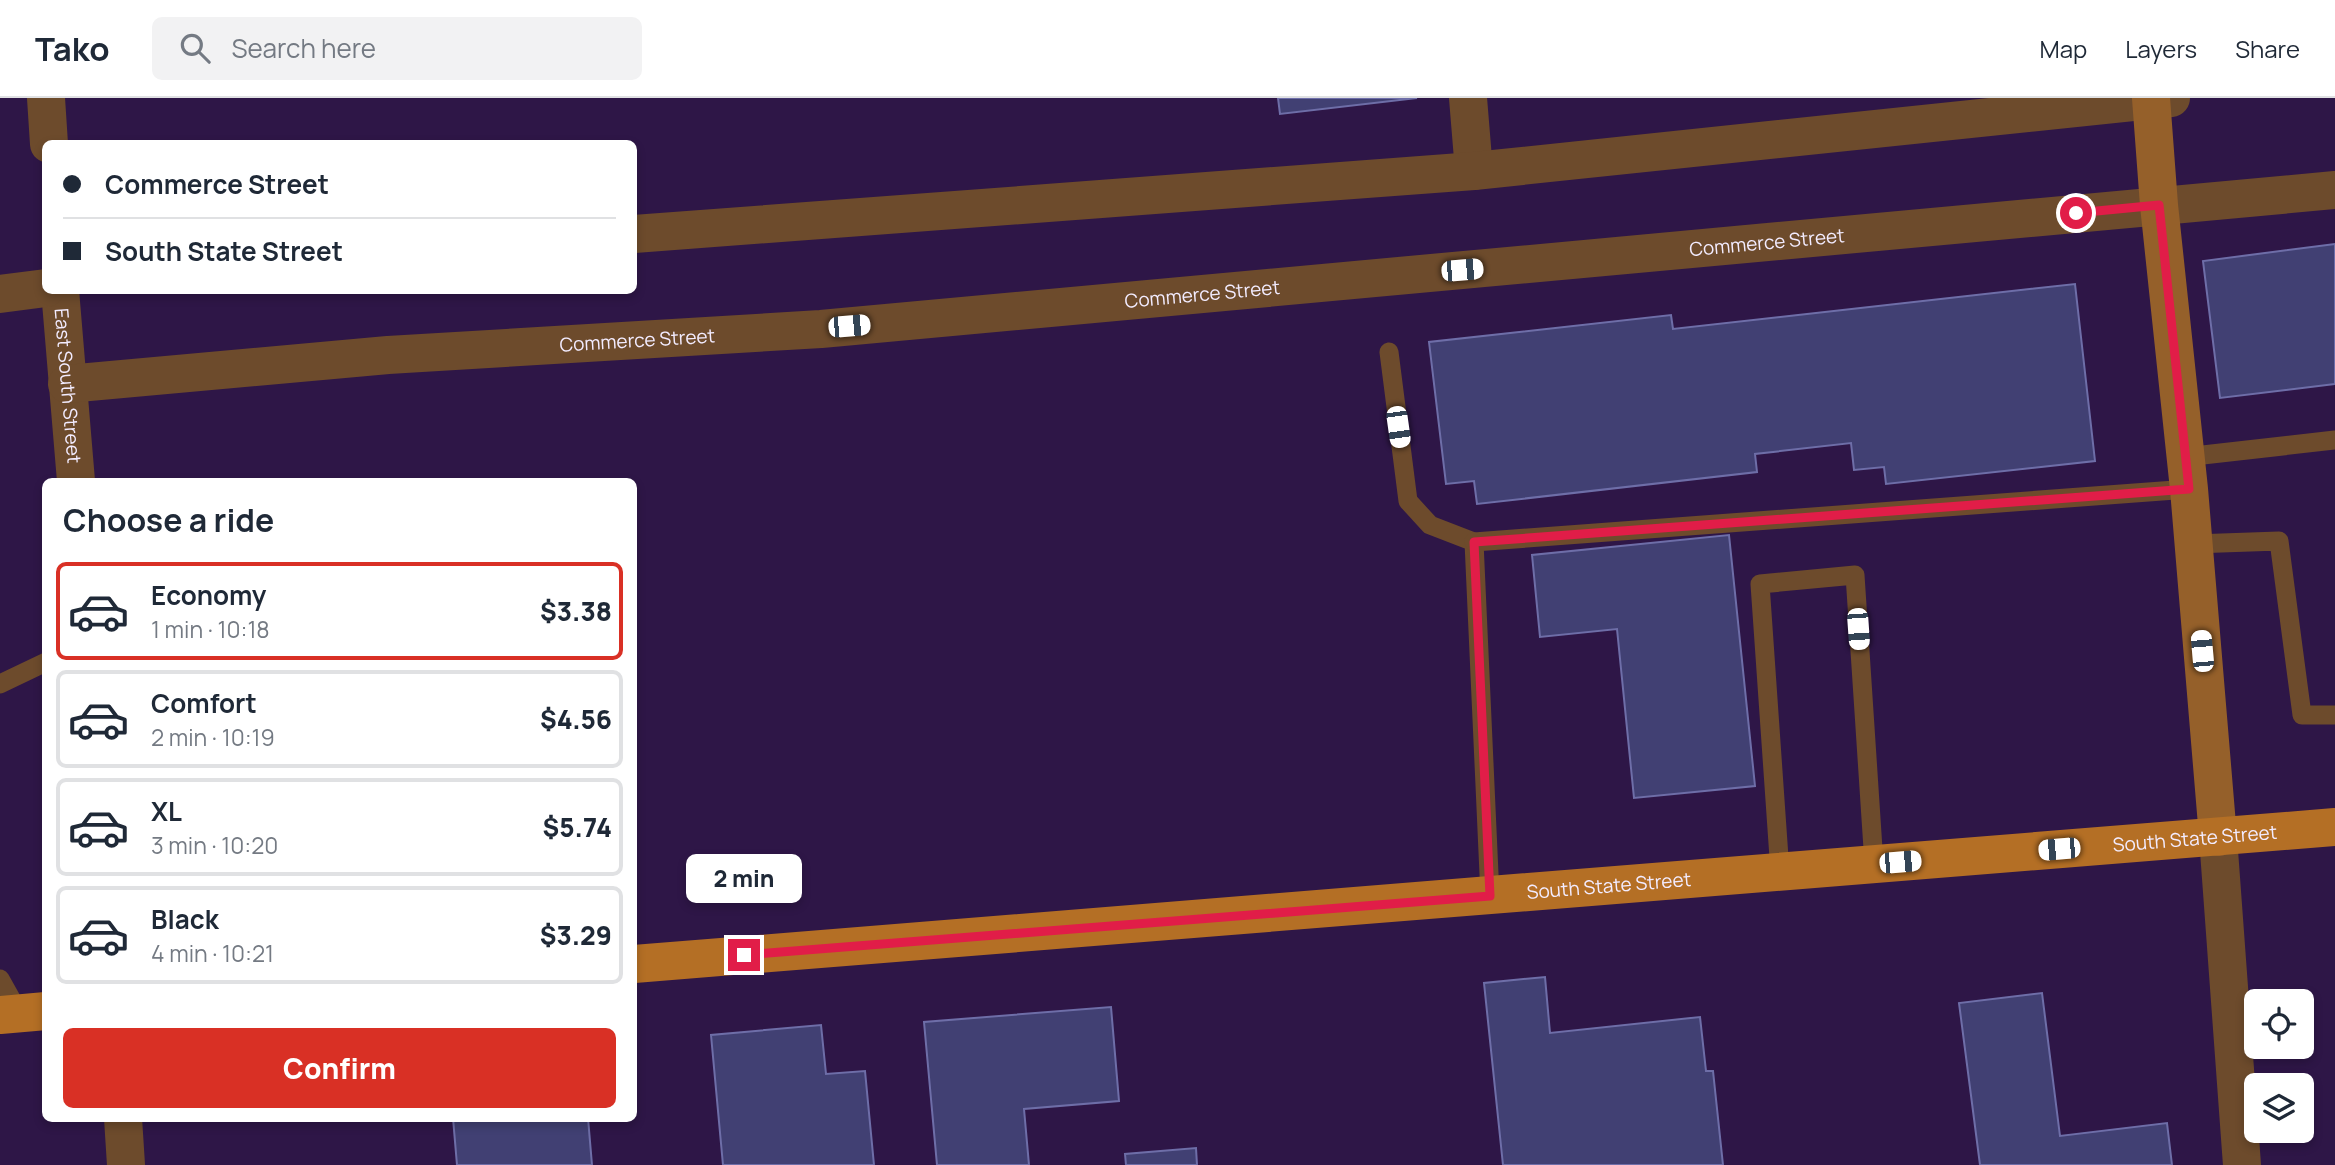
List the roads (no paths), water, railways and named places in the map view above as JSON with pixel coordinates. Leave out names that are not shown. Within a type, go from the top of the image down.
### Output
[{"type":"main road","name":"South State Street","points":[[637,964],[2335,827]]},
{"type":"street","points":[[46,98],[49,140]]},
{"type":"street","points":[[1468,98],[1474,171]]},
{"type":"street","points":[[637,234],[1474,171],[2158,99],[2159,205],[2187,473],[2242,1165]]},
{"type":"street","name":"Commerce Street","points":[[67,384],[388,355],[821,329],[2335,190]]},
{"type":"street","points":[[0,294],[42,289]]},
{"type":"street","name":"East South Street","points":[[61,294],[76,478]]},
{"type":"street","points":[[123,1122],[126,1165]]},
{"type":"lane","points":[[1389,352],[1408,501],[1430,525],[1474,542],[2187,473],[2335,440]]},
{"type":"lane","points":[[2193,544],[2279,541],[2302,715],[2335,715]]},
{"type":"lane","points":[[1474,542],[1490,896]]},
{"type":"lane","points":[[1780,872],[1760,584],[1854,575],[1874,864]]},
{"type":"lane","points":[[0,684],[42,664]]},
{"type":"lane","points":[[0,979],[21,1013]]}]
